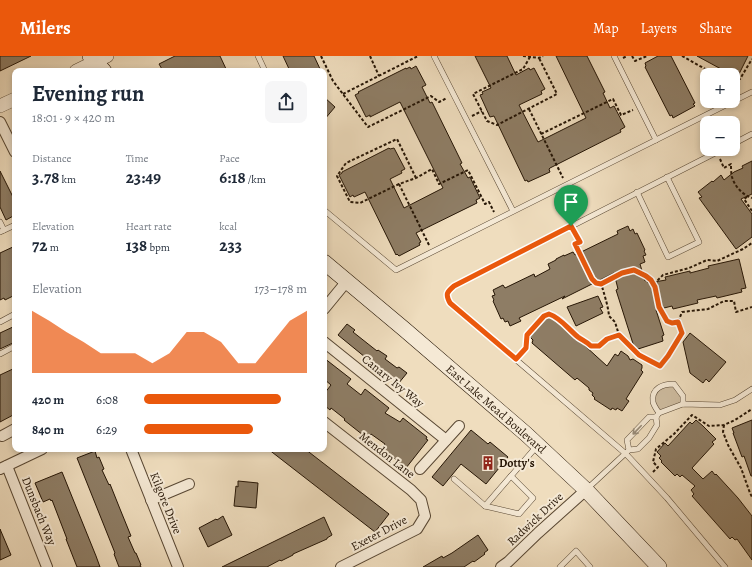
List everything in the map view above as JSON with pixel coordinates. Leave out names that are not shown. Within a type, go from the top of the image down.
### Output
[{"type":"main road","name":"East Lake Mead Boulevard","points":[[327,264],[538,445],[586,490],[659,567]]},
{"type":"street","points":[[83,68],[100,61]]},
{"type":"street","points":[[0,106],[12,100]]},
{"type":"street","points":[[0,122],[12,138]]},
{"type":"street","points":[[327,305],[347,281]]},
{"type":"street","name":"Canary Ivy Way","points":[[327,344],[446,440]]},
{"type":"street","name":"Mendon Lane","points":[[327,424],[411,490],[421,500],[425,516]]},
{"type":"street","points":[[420,469],[459,426]]},
{"type":"street","points":[[2,436],[12,431]]},
{"type":"street","points":[[4,467],[36,452]]},
{"type":"street","name":"Kilgore Drive","points":[[132,452],[178,567]]},
{"type":"street","name":"Dunsbach Way","points":[[4,467],[47,567]]},
{"type":"street","points":[[151,500],[189,484]]},
{"type":"street","name":"Radwick Drive","points":[[501,567],[586,490]]},
{"type":"street","name":"Exeter Drive","points":[[341,567],[417,529],[425,516]]},
{"type":"lane","points":[[258,56],[264,68]]},
{"type":"lane","points":[[434,56],[513,211]]},
{"type":"lane","points":[[614,56],[656,140]]},
{"type":"lane","points":[[327,212],[396,270],[752,92]]},
{"type":"lane","points":[[740,140],[752,134]]},
{"type":"lane","points":[[708,156],[454,286],[448,292],[447,298],[450,303],[628,452],[725,567]]},
{"type":"lane","points":[[637,192],[668,258],[699,242],[667,177]]},
{"type":"lane","points":[[0,222],[2,231],[12,226]]},
{"type":"lane","points":[[0,322],[12,316]]},
{"type":"lane","points":[[0,354],[12,348]]},
{"type":"lane","points":[[586,490],[628,452],[638,449],[649,438],[658,425],[657,415],[653,403],[653,394],[657,389],[665,384],[674,384],[683,396],[683,404]]},
{"type":"lane","points":[[628,452],[627,440],[649,417],[683,404],[720,405],[736,400],[752,388]]},
{"type":"lane","points":[[485,506],[538,445]]},
{"type":"lane","points":[[454,479],[485,506],[519,514],[533,498],[511,476]]},
{"type":"lane","points":[[560,567],[576,551],[590,567]]},
{"type":"path","points":[[321,56],[333,80],[368,127],[430,96],[439,102],[454,94]]},
{"type":"path","points":[[370,56],[379,76]]},
{"type":"path","points":[[343,94],[418,56]]},
{"type":"path","points":[[523,56],[539,58],[543,56]]},
{"type":"path","points":[[632,56],[635,61],[647,56]]},
{"type":"path","points":[[682,56],[703,68]]},
{"type":"path","points":[[530,57],[522,68],[474,94],[487,121],[498,125],[557,94],[539,58]]},
{"type":"path","points":[[740,79],[752,59]]},
{"type":"path","points":[[541,134],[613,99],[621,115],[639,106]]},
{"type":"path","points":[[529,109],[566,185]]},
{"type":"path","points":[[416,178],[397,139],[346,163],[337,176],[350,202],[360,203],[399,184],[416,178],[432,170],[439,184],[468,170],[485,204],[489,202],[498,219]]},
{"type":"path","points":[[718,156],[724,168],[731,164],[732,177],[736,187],[752,198]]},
{"type":"path","points":[[399,184],[432,252]]},
{"type":"path","points":[[747,196],[744,199],[752,211]]},
{"type":"path","points":[[571,226],[580,242],[575,244],[592,279],[596,283],[601,284],[622,273],[634,270],[651,280],[655,287],[659,307],[667,321],[672,323],[678,322]]},
{"type":"path","points":[[655,287],[658,280],[663,275],[689,268],[707,260],[717,261],[743,249],[752,243]]},
{"type":"path","points":[[601,284],[608,307],[608,316],[614,322],[619,335],[639,355],[660,366],[682,333],[678,322],[682,312],[708,309],[724,301],[734,301],[736,312],[752,307]]},
{"type":"path","points":[[516,359],[526,348],[527,335],[544,316],[549,314],[555,316],[578,337],[586,341],[591,346],[599,346],[607,339],[619,335]]},
{"type":"path","points":[[648,477],[658,467],[653,462],[656,449],[674,434],[692,415],[709,426],[724,425],[752,409]]},
{"type":"path","points":[[724,425],[723,432],[728,445],[741,468],[752,497]]},
{"type":"shaded area","points":[[674,384],[679,389],[683,404],[659,413],[653,403],[657,389]]},
{"type":"building","points":[[0,56],[31,56],[0,71]]},
{"type":"building","points":[[175,56],[220,56],[226,68],[161,68],[159,64]]},
{"type":"building","points":[[283,56],[314,56],[320,68],[289,68]]},
{"type":"building","points":[[475,56],[507,56],[516,75],[529,68],[530,70],[534,68],[545,89],[541,91],[542,94],[519,105],[538,142],[586,118],[556,56],[587,56],[605,92],[603,93],[610,108],[614,106],[625,127],[620,130],[621,132],[550,168],[550,172],[528,182],[527,180],[525,181],[494,116],[490,117],[480,95],[483,94],[482,92],[491,88]]},
{"type":"building","points":[[658,56],[671,56],[695,103],[693,104],[695,106],[673,118],[672,115],[670,116],[645,67],[645,63]]},
{"type":"building","points":[[697,56],[748,56],[740,72],[740,68],[719,68]]},
{"type":"building","points":[[416,66],[426,85],[422,87],[430,103],[432,102],[462,163],[460,164],[468,178],[470,177],[480,198],[476,200],[477,203],[416,233],[421,242],[419,243],[420,245],[399,256],[397,254],[396,255],[365,192],[354,197],[353,195],[350,197],[339,175],[342,172],[389,148],[394,148],[405,169],[401,171],[402,173],[390,179],[404,208],[443,188],[400,102],[370,117],[370,115],[366,117],[355,95],[359,93],[358,92],[406,68],[410,67],[411,69]]},
{"type":"building","points":[[327,100],[335,107],[327,116]]},
{"type":"building","points":[[752,161],[752,194],[741,199],[752,214],[752,237],[736,249],[699,198],[702,197],[698,192],[721,175],[724,180],[734,172],[743,168],[742,166]]},
{"type":"building","points":[[0,171],[12,195],[12,217],[6,220],[0,207]]},
{"type":"building","points":[[628,226],[630,231],[633,229],[635,234],[637,233],[645,250],[646,255],[643,256],[645,262],[640,264],[645,281],[647,280],[648,283],[666,280],[665,277],[690,271],[690,273],[709,268],[708,266],[739,259],[746,288],[741,289],[742,292],[717,298],[716,296],[697,300],[698,303],[673,309],[672,306],[656,310],[664,335],[662,336],[663,341],[635,350],[616,290],[618,289],[614,273],[562,299],[565,296],[519,318],[521,321],[510,326],[508,321],[505,322],[503,318],[501,319],[493,301],[492,296],[495,295],[493,290],[503,285],[505,288],[534,274],[535,277],[550,269],[548,264],[556,259],[573,252],[575,255],[618,234],[617,231]]},
{"type":"building","points":[[12,247],[12,296],[5,300],[4,298],[0,300],[0,253]]},
{"type":"building","points":[[598,296],[603,307],[600,308],[603,313],[576,326],[567,307]]},
{"type":"building","points":[[549,314],[607,366],[615,354],[618,356],[621,351],[628,356],[630,360],[633,359],[642,365],[641,370],[643,372],[626,399],[629,401],[622,411],[617,408],[616,410],[612,408],[611,410],[594,399],[595,398],[592,395],[593,393],[589,390],[589,388],[577,378],[575,380],[532,343],[533,340],[530,337]]},
{"type":"building","points":[[347,324],[355,330],[353,332],[377,351],[378,350],[387,356],[385,359],[407,373],[398,384],[338,335]]},
{"type":"building","points":[[12,327],[12,343],[0,349],[0,333]]},
{"type":"building","points":[[690,333],[726,362],[709,382],[706,379],[703,383],[690,373],[683,342]]},
{"type":"building","points":[[327,360],[351,379],[347,384],[361,395],[365,389],[389,408],[385,413],[400,422],[403,418],[427,437],[426,439],[428,440],[406,468],[382,448],[385,444],[371,434],[368,439],[331,408],[330,410],[327,408],[327,390],[331,385],[327,382]]},
{"type":"building","points":[[12,369],[12,416],[0,422],[0,375]]},
{"type":"building","points":[[696,420],[716,439],[712,442],[714,444],[692,468],[703,479],[712,471],[715,475],[716,474],[752,516],[752,560],[737,539],[735,540],[732,537],[730,539],[692,496],[694,494],[691,490],[695,486],[682,475],[680,477],[677,474],[675,476],[659,458],[661,456],[657,452],[665,443],[668,446],[690,422],[692,424]]},
{"type":"building","points":[[752,420],[751,476],[744,456],[742,457],[732,428]]},
{"type":"building","points":[[471,430],[488,444],[490,442],[508,457],[486,484],[461,464],[443,486],[432,477]]},
{"type":"building","points":[[92,452],[95,452],[97,458],[99,457],[104,469],[102,470],[109,485],[110,484],[131,536],[128,537],[141,567],[119,567],[114,554],[115,553],[77,458]]},
{"type":"building","points":[[272,452],[309,452],[389,514],[375,532]]},
{"type":"building","points":[[62,472],[100,567],[77,567],[52,500],[51,501],[50,499],[43,502],[35,483]]},
{"type":"building","points":[[238,481],[258,483],[256,508],[234,506]]},
{"type":"building","points":[[223,516],[232,535],[208,547],[199,528]]},
{"type":"building","points":[[324,517],[332,535],[327,539],[267,567],[222,567]]},
{"type":"building","points":[[0,529],[11,555],[0,560]]},
{"type":"building","points":[[478,535],[488,550],[474,562],[473,561],[464,567],[423,567],[442,556],[443,558],[452,553]]},
{"type":"place","name":"Dotty's","points":[[488,463]]},
{"type":"route","points":[[571,226],[580,242],[575,244],[592,279],[596,283],[601,284],[622,273],[634,270],[640,272],[651,280],[655,287],[659,307],[667,321],[672,323],[678,322],[682,333],[660,366],[639,355],[619,335],[607,339],[599,346],[591,346],[586,341],[578,337],[555,316],[549,314],[544,316],[527,335],[526,348],[516,359],[450,303],[447,298],[448,292],[454,286],[571,226]]}]
